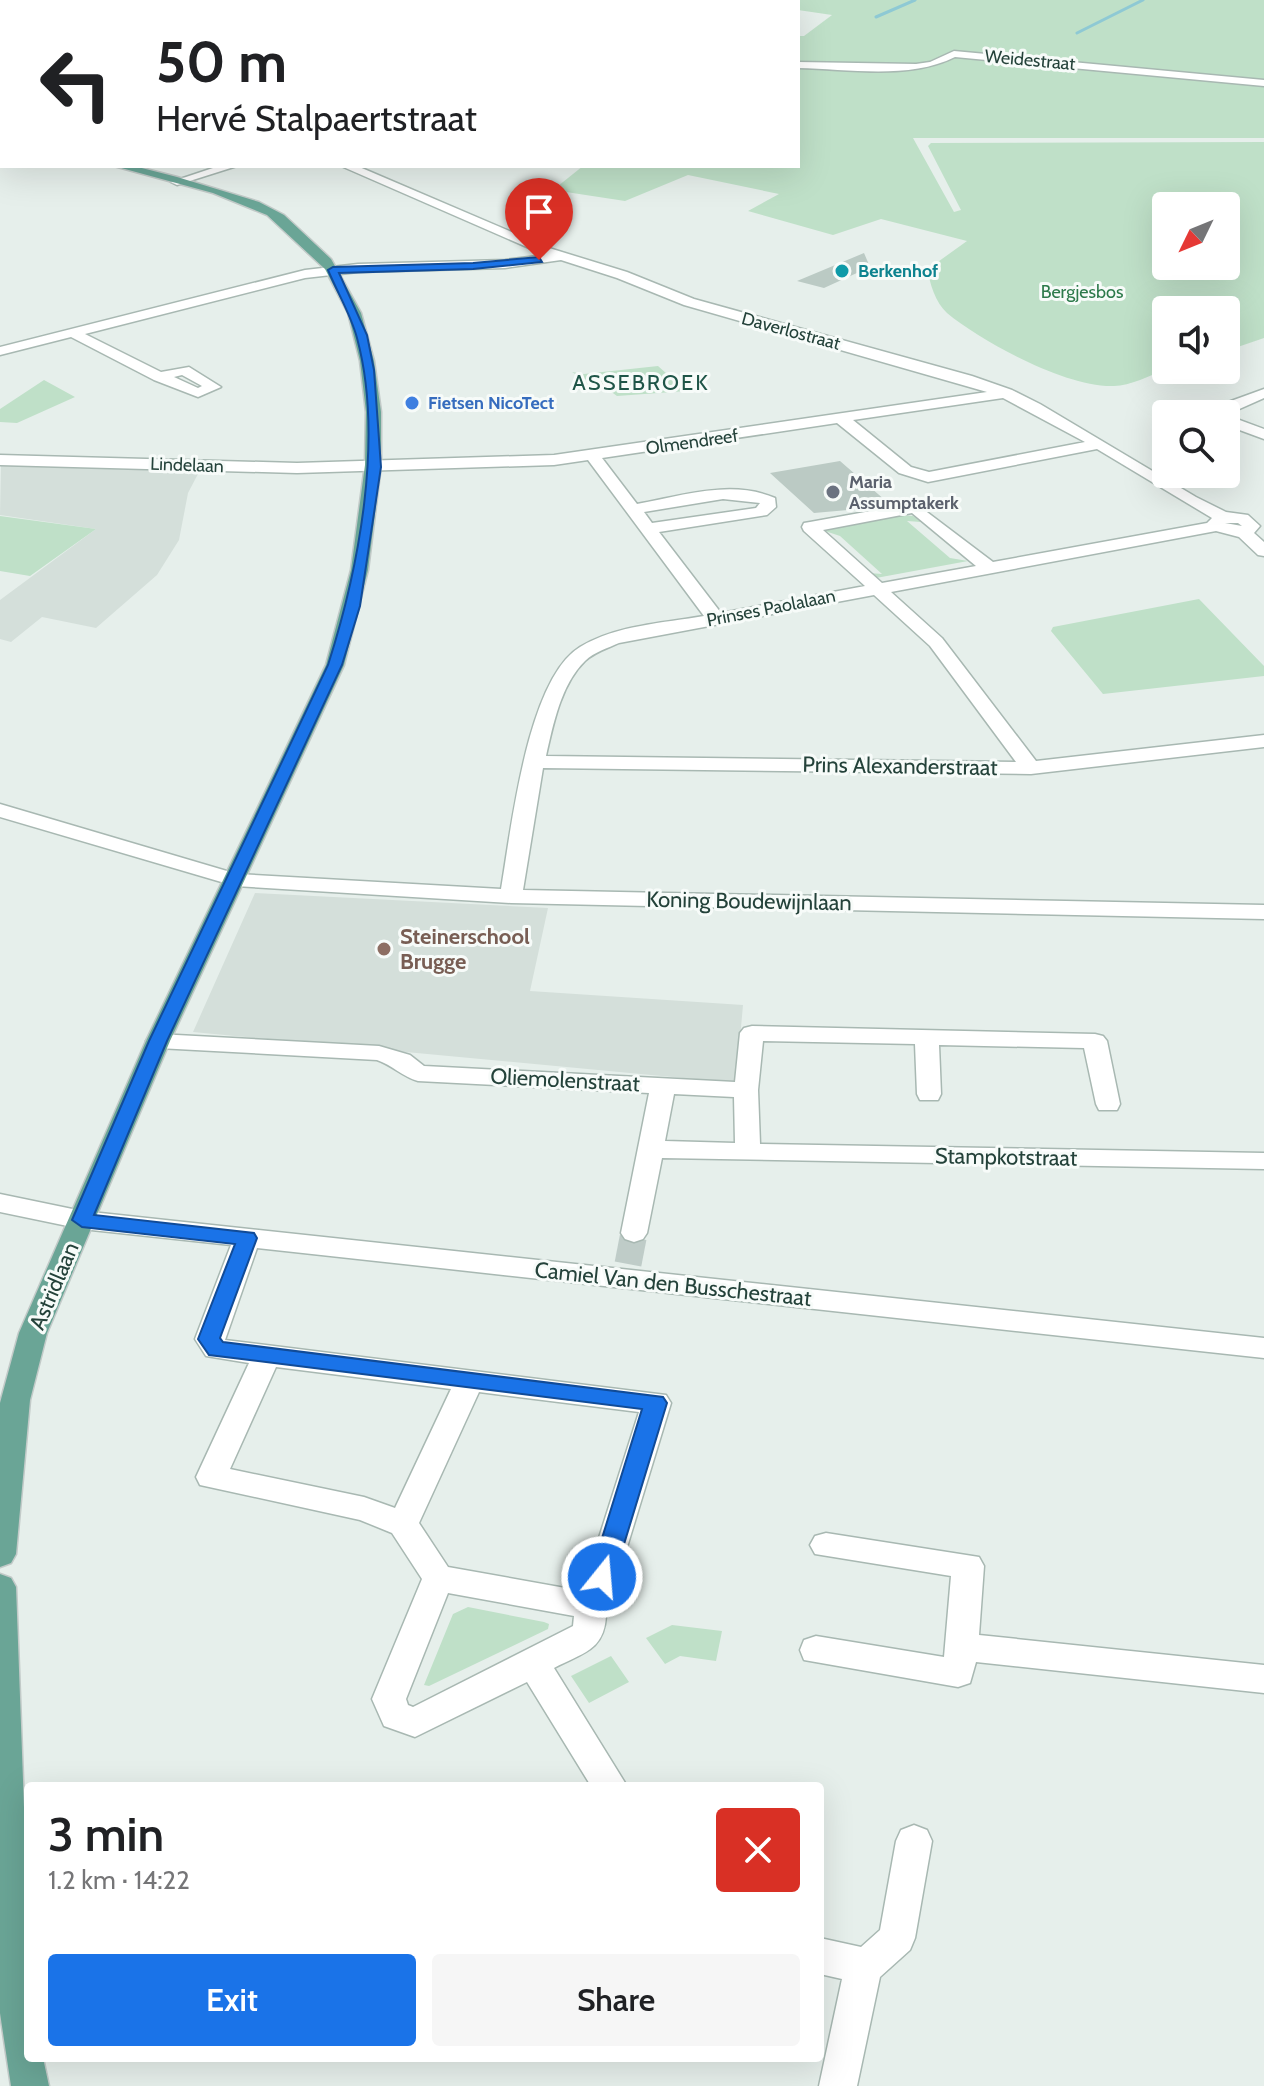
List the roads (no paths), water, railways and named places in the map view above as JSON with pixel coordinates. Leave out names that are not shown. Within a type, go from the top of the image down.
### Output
[{"type":"main road","name":"Astridlaan","points":[[0,1554],[15,1400],[33,1333],[158,1041],[335,665],[353,606],[375,467],[369,370],[362,335],[333,270],[269,211],[127,168]]},
{"type":"main road","points":[[0,1587],[5,1884],[24,2059]]},
{"type":"main road","points":[[25,2062],[30,2086]]},
{"type":"street","name":"Weidestraat","points":[[800,65],[916,67],[932,65],[954,54],[1264,83]]},
{"type":"street","points":[[177,182],[224,168]]},
{"type":"street","name":"Daverlostraat","points":[[352,168],[561,257],[622,275],[713,310],[967,379],[1007,393],[1101,444],[1220,521]]},
{"type":"street","points":[[0,351],[293,277],[333,270],[473,266],[561,257]]},
{"type":"street","points":[[73,333],[159,377]]},
{"type":"street","name":"Olmendreef","points":[[375,467],[593,456],[1007,393]]},
{"type":"street","points":[[1240,402],[1264,393]]},
{"type":"street","points":[[842,419],[905,470],[928,477],[1101,444]]},
{"type":"street","points":[[1240,425],[1264,434]]},
{"type":"street","points":[[593,456],[716,619]]},
{"type":"street","name":"Lindelaan","points":[[0,460],[297,468],[375,467]]},
{"type":"street","points":[[634,509],[735,493],[763,496],[769,501],[768,507],[761,512],[649,529]]},
{"type":"street","points":[[989,568],[915,508],[810,527],[936,642],[1031,768]]},
{"type":"street","points":[[1220,521],[1251,523],[1264,551]]},
{"type":"street","name":"Prinses Paolalaan","points":[[511,896],[542,725],[557,684],[577,657],[614,638],[1220,521]]},
{"type":"street","name":"Prins Alexanderstraat","points":[[535,762],[1031,768],[1264,741]]},
{"type":"street","name":"Koning Boudewijnlaan","points":[[0,810],[235,880],[511,896],[1264,912]]},
{"type":"street","points":[[748,1152],[746,1090],[752,1033],[1095,1041],[1108,1104]]},
{"type":"street","points":[[927,1037],[929,1094]]},
{"type":"street","name":"Oliemolenstraat","points":[[158,1041],[379,1053],[401,1060],[418,1073],[746,1090]]},
{"type":"street","points":[[634,1233],[663,1085]]},
{"type":"street","name":"Stampkotstraat","points":[[651,1149],[1264,1161]]},
{"type":"street","name":"Camiel Van den Busschestraat","points":[[0,1203],[82,1220],[627,1272],[1264,1348]]},
{"type":"street","points":[[247,1238],[209,1343],[216,1349],[656,1403],[593,1606],[589,1633],[415,1722],[396,1716],[389,1699],[438,1578]]},
{"type":"street","points":[[267,1355],[211,1477],[364,1509],[403,1524],[438,1578],[593,1606]]},
{"type":"street","points":[[403,1524],[470,1379]]},
{"type":"street","points":[[816,1650],[958,1673],[962,1647],[968,1566],[826,1545]]},
{"type":"street","points":[[962,1647],[1264,1679]]},
{"type":"street","points":[[533,1663],[607,1782]]},
{"type":"street","points":[[824,1957],[864,1966],[880,1956],[897,1938],[914,1841]]},
{"type":"street","points":[[838,2086],[864,1966]]},
{"type":"waterway","points":[[876,17],[915,0]]},
{"type":"waterway","points":[[1077,33],[1143,0]]},
{"type":"tunnel","points":[[628,1264],[634,1233]]},
{"type":"place","name":"Berkenhof","points":[[842,271]]},
{"type":"place","name":"Fietsen NicoTect","points":[[412,403]]},
{"type":"place","name":"Maria Assumptakerk","points":[[833,492]]},
{"type":"place","name":"Steinerschool Brugge","points":[[384,949]]},
{"type":"district","name":"ASSEBROEK","points":[[641,382]]},
{"type":"park label","name":"Bergjesbos","points":[[1082,292]]}]
